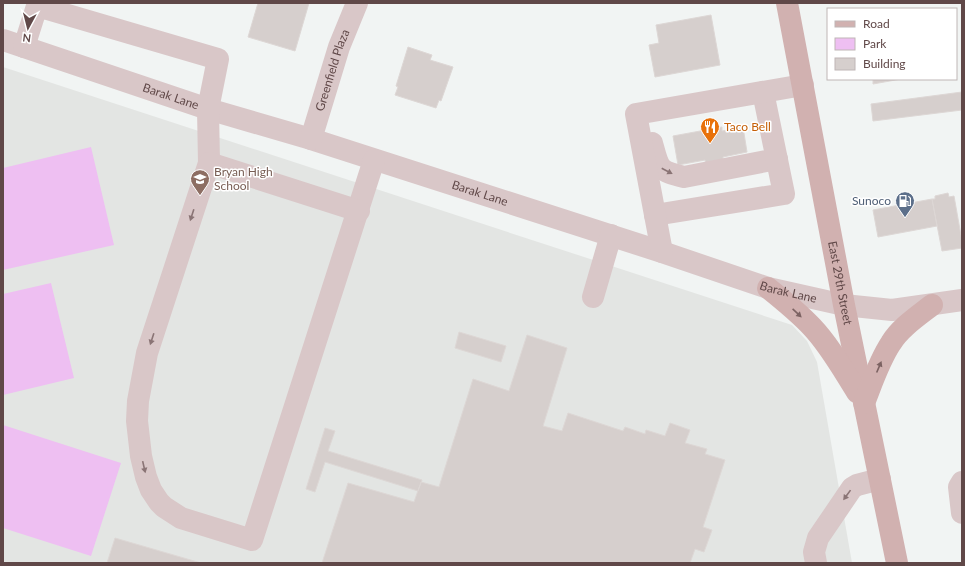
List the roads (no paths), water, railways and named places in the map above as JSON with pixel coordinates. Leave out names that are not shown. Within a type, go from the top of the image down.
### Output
[{"type":"main road","name":"East 29th Street","points":[[787,3],[844,305],[897,563]]},
{"type":"main road","points":[[768,288],[812,327],[827,346],[864,402]]},
{"type":"main road","points":[[864,402],[882,359],[892,342],[906,327],[932,305]]},
{"type":"street","name":"Greenfield Plaza","points":[[311,140],[339,47],[357,3]]},
{"type":"street","points":[[24,47],[37,6],[218,59],[208,109],[209,163],[147,353],[138,400],[137,421],[139,438],[146,477],[150,490],[164,507],[181,518],[252,540],[295,403],[359,211],[374,160]]},
{"type":"street","name":"Barak Lane","points":[[3,40],[208,109],[311,140],[662,252],[768,288],[844,305],[892,310],[962,300]]},
{"type":"street","points":[[662,252],[636,114],[803,85]]},
{"type":"street","points":[[655,215],[784,194],[763,92]]},
{"type":"street","points":[[656,111],[652,122],[651,142],[656,159],[662,170],[670,174],[684,177],[776,159]]},
{"type":"street","points":[[209,163],[359,211]]},
{"type":"street","points":[[593,297],[611,236]]},
{"type":"street","points":[[816,563],[814,552],[818,538],[852,488],[857,485],[880,479]]},
{"type":"street","points":[[962,482],[960,487],[962,513]]},
{"type":"place","name":"Taco Bell","points":[[710,144]]},
{"type":"place","name":"Bryan High School","points":[[200,196]]},
{"type":"place","name":"Sunoco","points":[[905,218]]}]
